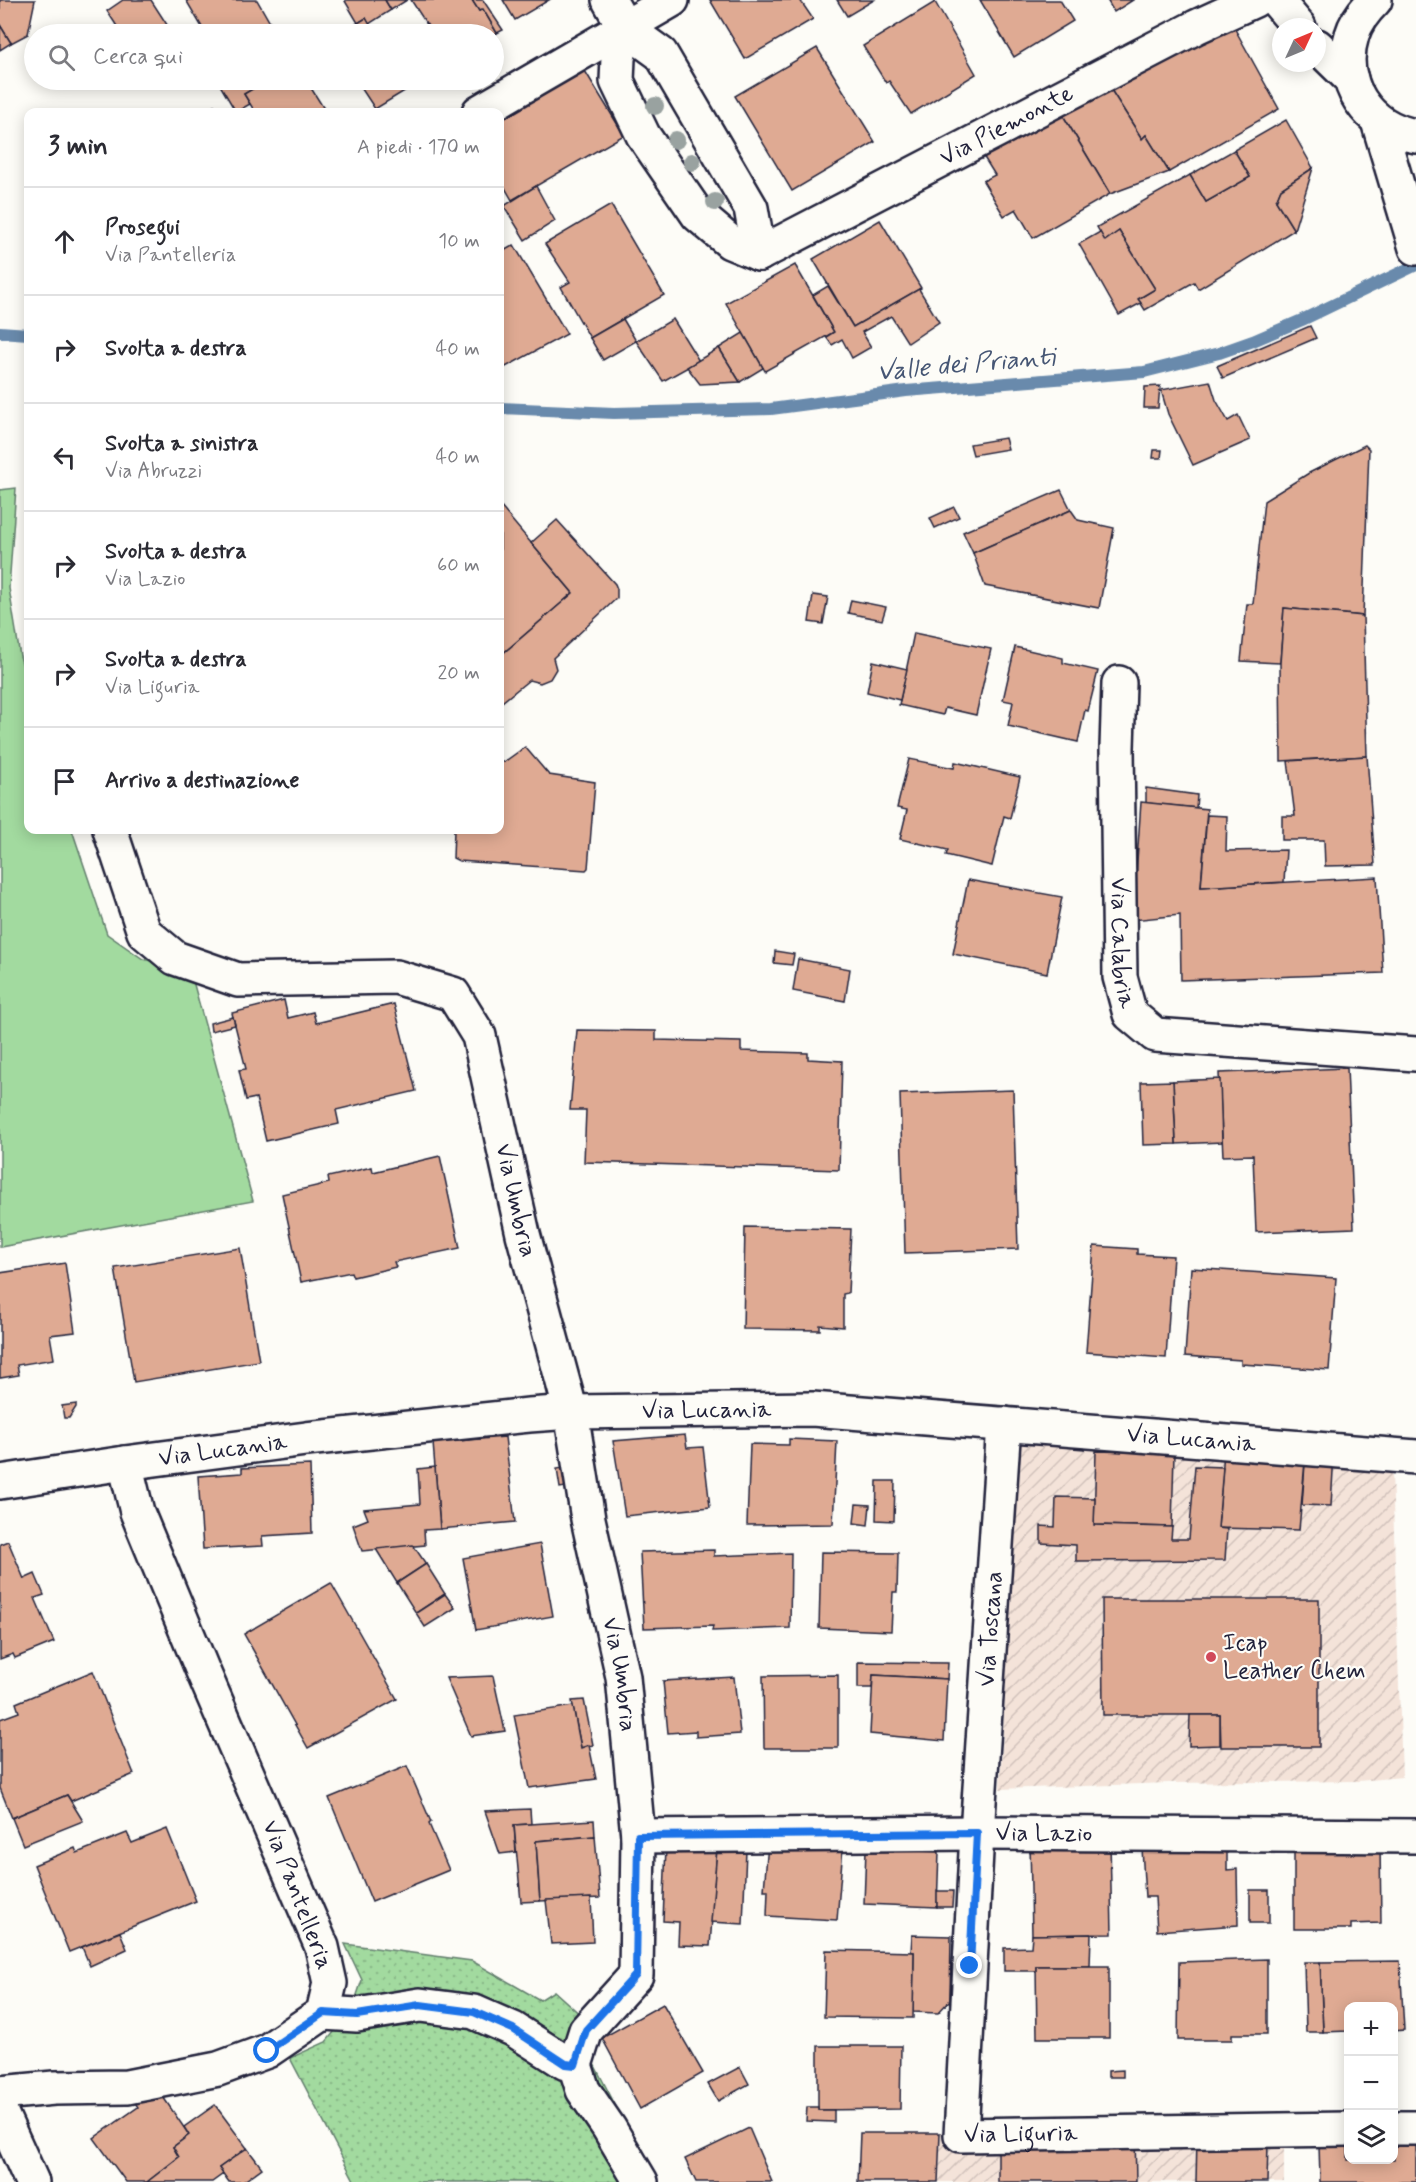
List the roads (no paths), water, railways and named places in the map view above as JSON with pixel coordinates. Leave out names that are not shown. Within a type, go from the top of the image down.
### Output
[{"type":"street","points":[[609,0],[625,28],[661,54],[751,208],[759,254]]},
{"type":"street","points":[[486,108],[672,0]]},
{"type":"street","name":"Via Piemonte","points":[[759,254],[1196,27],[1255,0]]},
{"type":"street","points":[[1276,0],[1291,18]]},
{"type":"street","points":[[1375,0],[1362,13],[1352,34],[1348,57],[1351,79],[1361,102],[1378,121],[1401,134],[1416,136]]},
{"type":"street","points":[[625,28],[618,58],[618,81],[643,135],[698,215],[730,242],[759,254]]},
{"type":"street","points":[[1326,55],[1351,79]]},
{"type":"street","points":[[1378,121],[1416,248]]},
{"type":"street","name":"Via Calabria","points":[[1119,683],[1117,748],[1120,977],[1130,1014],[1155,1035],[1416,1054]]},
{"type":"street","name":"Via Umbria","points":[[111,834],[144,932],[175,958],[238,980],[396,977],[453,994],[479,1036],[522,1234],[571,1412],[588,1519],[624,1677],[638,1836],[636,1975],[586,2030],[575,2065]]},
{"type":"street","name":"Via Lucania","points":[[0,1482],[306,1439],[571,1412],[812,1409],[1416,1457]]},
{"type":"street","name":"Via Toscana","points":[[977,1833],[1004,1424]]},
{"type":"street","name":"Via Pantelleria","points":[[125,1463],[141,1522],[202,1670],[322,1947],[330,1983],[323,2013]]},
{"type":"street","name":"Via Lazio","points":[[638,1836],[977,1833],[1416,1836]]},
{"type":"street","name":"Via Liguria","points":[[977,1833],[961,2135],[1344,2129]]},
{"type":"street","points":[[0,2093],[54,2088],[127,2087],[218,2069],[267,2051],[323,2013],[357,2015],[420,2005],[474,2012],[513,2029],[566,2064],[575,2065],[583,2090],[609,2127],[641,2182]]},
{"type":"street","points":[[0,2111],[32,2182]]},
{"type":"street","points":[[1398,2128],[1416,2128]]},
{"type":"waterway","name":"Valle dei Prianti","points":[[504,408],[614,413],[771,409],[906,391],[1144,372],[1219,353],[1253,341],[1416,265]]},
{"type":"waterway","name":"Valle dei Prianti","points":[[0,332],[24,334]]},
{"type":"place","name":"Icap Leather Chem","points":[[1211,1657]]}]
